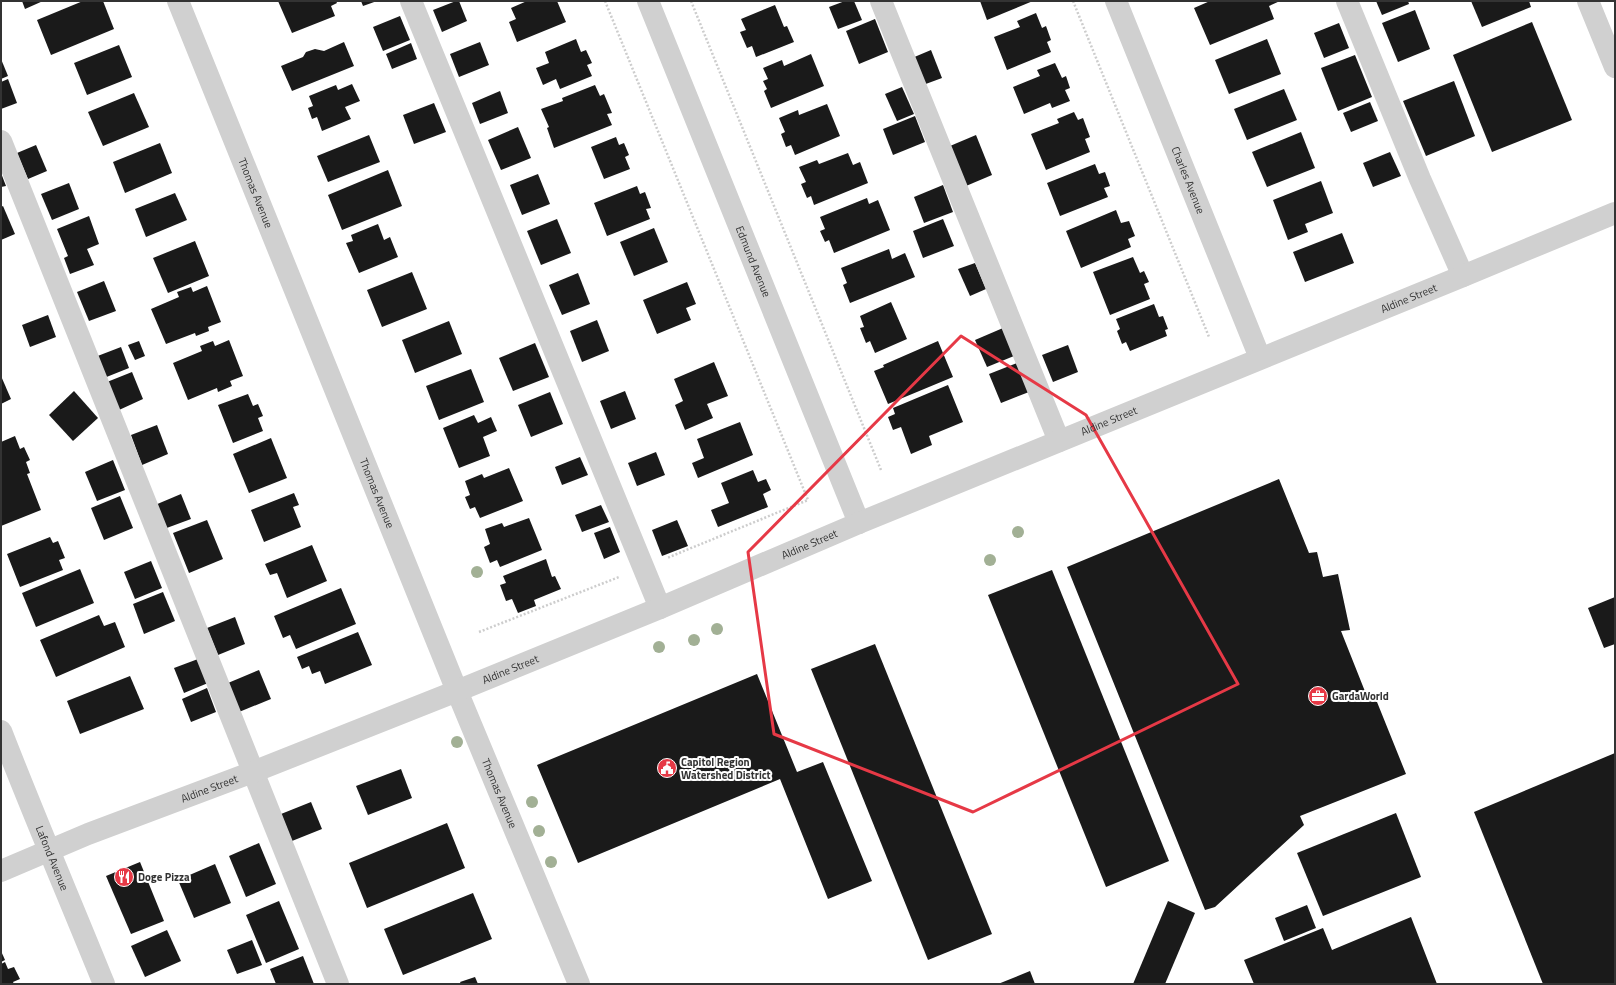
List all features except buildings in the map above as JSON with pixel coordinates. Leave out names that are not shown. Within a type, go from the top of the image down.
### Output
[{"type":"street","name":"Thomas Avenue","points":[[178,1],[457,691],[579,984]]},
{"type":"street","points":[[411,1],[660,608]]},
{"type":"street","name":"Edmund Avenue","points":[[648,1],[859,522]]},
{"type":"street","points":[[881,1],[1059,441]]},
{"type":"street","name":"Charles Avenue","points":[[1116,1],[1260,358]]},
{"type":"street","points":[[1347,1],[1417,172],[1463,276]]},
{"type":"street","points":[[1588,1],[1615,67]]},
{"type":"street","points":[[1,141],[338,984]]},
{"type":"street","name":"Aldine Street","points":[[1,871],[50,850],[253,772],[457,691],[660,608],[859,522],[1615,213]]},
{"type":"street","name":"Lafond Avenue","points":[[1,732],[36,821],[50,850],[104,984]]},
{"type":"path","points":[[479,632],[808,500],[605,1]]},
{"type":"path","points":[[691,1],[881,470]]},
{"type":"path","points":[[1073,1],[1209,337]]},
{"type":"highlighted area","points":[[961,336],[1086,415],[1238,684],[973,812],[774,734],[748,552]]},
{"type":"place","name":"GardaWorld","points":[[1318,696]]},
{"type":"place","name":"Capitol Region Watershed District","points":[[667,768]]},
{"type":"place","name":"Doge Pizza","points":[[124,877]]}]
